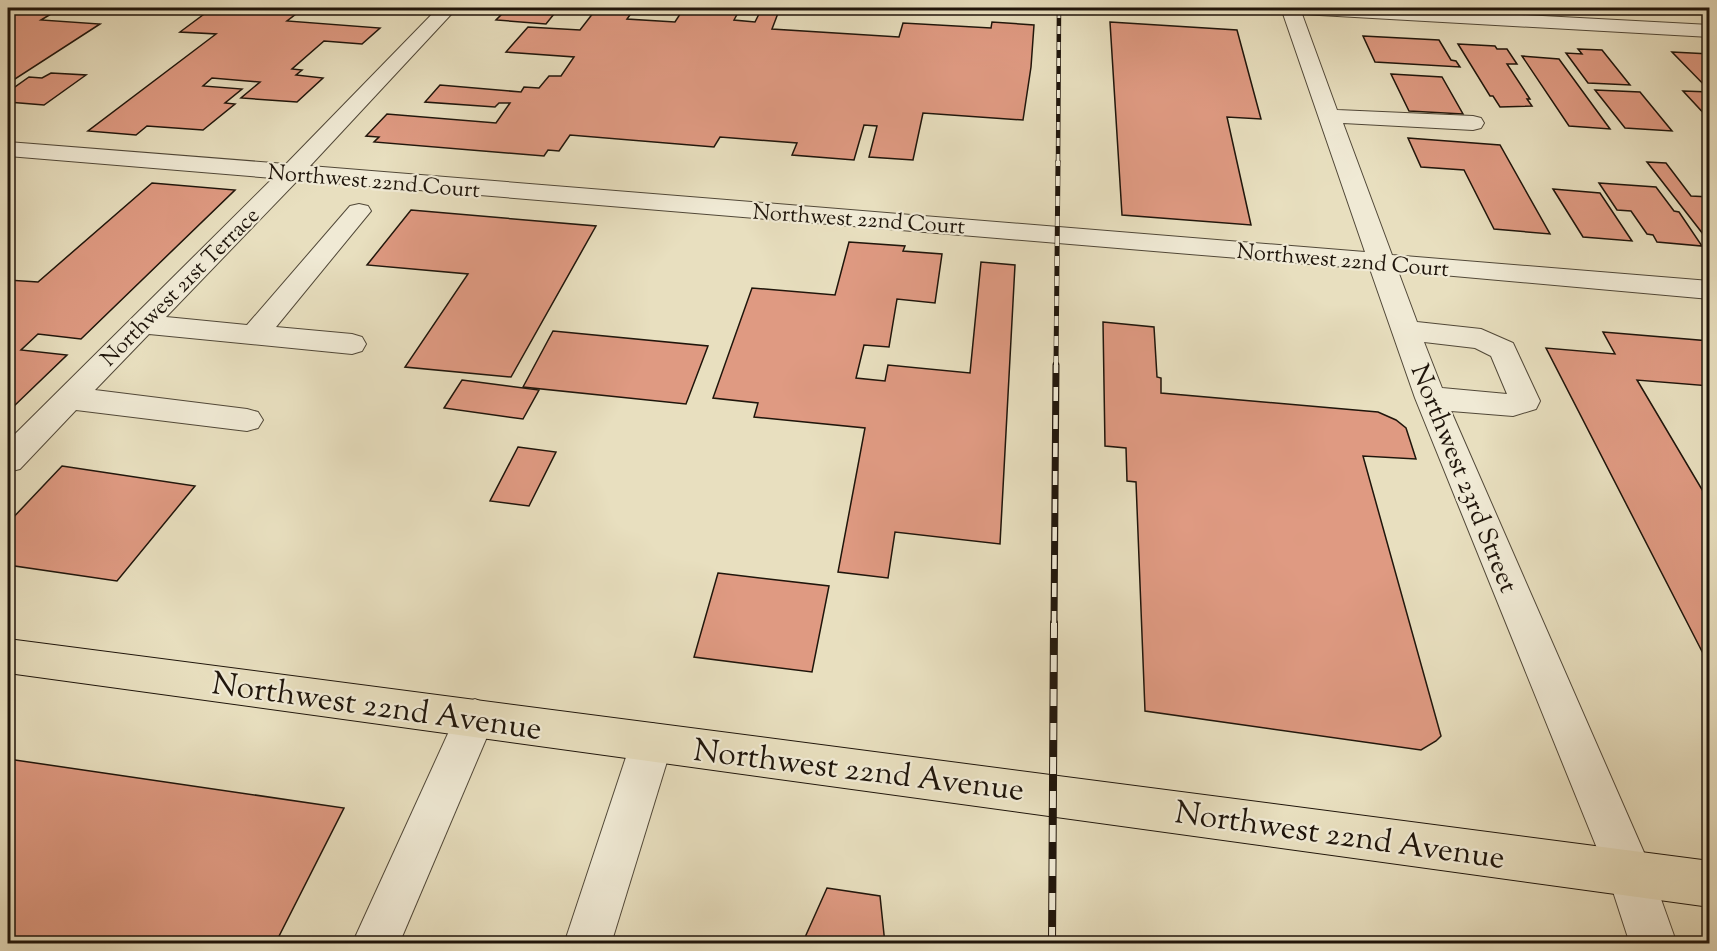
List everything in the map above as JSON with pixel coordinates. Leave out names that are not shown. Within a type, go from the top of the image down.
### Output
[{"type":"main road","name":"Northwest 22nd Avenue","points":[[8,656],[1710,884]]},
{"type":"street","name":"Northwest 21st Terrace","points":[[8,460],[290,174],[448,8]]},
{"type":"street","name":"Northwest 23rd Street","points":[[1290,8],[1430,398],[1630,873],[1654,944]]},
{"type":"street","points":[[1299,8],[1492,13],[1619,26],[1710,32]]},
{"type":"street","points":[[1602,8],[1619,26]]},
{"type":"street","points":[[1329,116],[1473,123]]},
{"type":"street","name":"Northwest 22nd Court","points":[[8,149],[290,174],[1058,234],[1710,290]]},
{"type":"street","points":[[254,335],[359,211]]},
{"type":"street","points":[[142,324],[352,344]]},
{"type":"street","points":[[1406,330],[1481,339],[1503,350],[1525,401],[1512,405],[1430,398]]},
{"type":"street","points":[[69,398],[247,420]]},
{"type":"street","points":[[375,944],[476,718]]},
{"type":"street","points":[[587,944],[652,742]]},
{"type":"building","points":[[8,8],[61,8],[41,20],[100,24],[15,79],[8,79]]},
{"type":"building","points":[[250,8],[361,8],[353,14],[300,11],[287,21],[380,28],[362,44],[324,41],[292,69],[302,70],[296,75],[323,78],[297,102],[241,98],[260,82],[212,78],[203,86],[242,89],[225,103],[235,104],[203,130],[147,126],[136,135],[88,131],[216,34],[180,32],[211,9],[245,11]]},
{"type":"building","points":[[508,8],[558,9],[546,24],[496,20]]},
{"type":"building","points":[[597,8],[635,8],[627,19],[675,22],[684,8],[732,8],[740,9],[734,20],[755,22],[762,8],[780,8],[772,29],[899,37],[903,23],[991,28],[992,22],[1034,25],[1031,67],[1023,120],[923,113],[913,160],[869,157],[877,126],[864,125],[854,160],[792,155],[797,143],[720,137],[714,147],[570,135],[559,151],[548,150],[544,156],[374,142],[379,137],[366,136],[387,114],[496,123],[510,103],[499,103],[495,107],[425,102],[440,85],[521,92],[524,87],[539,88],[549,76],[561,76],[574,57],[506,52],[528,27],[580,30]]},
{"type":"building","points":[[1110,22],[1237,30],[1261,119],[1227,117],[1251,225],[1122,215]]},
{"type":"building","points":[[1363,36],[1439,40],[1451,60],[1456,61],[1460,67],[1375,62]]},
{"type":"building","points":[[1458,44],[1507,49],[1517,64],[1507,64],[1530,99],[1527,99],[1532,106],[1500,107],[1493,96],[1490,96]]},
{"type":"building","points":[[1578,49],[1602,50],[1630,85],[1588,83],[1566,53],[1582,54]]},
{"type":"building","points":[[1672,52],[1710,54],[1710,91]]},
{"type":"building","points":[[1522,56],[1559,59],[1610,129],[1569,126]]},
{"type":"building","points":[[51,73],[86,75],[44,105],[8,102],[8,92],[29,77],[42,78]]},
{"type":"building","points":[[1391,74],[1442,77],[1463,114],[1409,111]]},
{"type":"building","points":[[1595,90],[1640,92],[1672,131],[1625,128]]},
{"type":"building","points":[[1683,91],[1710,92],[1710,120]]},
{"type":"building","points":[[1408,138],[1500,145],[1550,234],[1494,229],[1464,170],[1421,167]]},
{"type":"building","points":[[1647,162],[1666,163],[1691,196],[1710,197],[1710,243]]},
{"type":"building","points":[[152,183],[235,190],[81,339],[38,334],[21,350],[67,355],[12,408],[8,407],[8,280],[38,282]]},
{"type":"building","points":[[1599,183],[1656,187],[1674,211],[1679,212],[1702,246],[1657,242],[1653,235],[1647,234],[1631,211],[1617,210]]},
{"type":"building","points":[[1553,189],[1600,193],[1632,241],[1583,237]]},
{"type":"building","points":[[411,210],[596,226],[511,377],[405,367],[468,274],[367,265]]},
{"type":"building","points":[[849,242],[905,246],[903,251],[942,254],[935,303],[897,299],[889,347],[864,345],[856,378],[885,381],[888,365],[970,373],[981,262],[1015,265],[1000,544],[895,532],[888,578],[838,572],[865,428],[754,417],[758,403],[713,398],[752,288],[835,295]]},
{"type":"building","points":[[1103,322],[1154,327],[1157,377],[1161,378],[1161,393],[1378,412],[1396,420],[1406,428],[1416,459],[1363,456],[1441,736],[1436,741],[1421,750],[1145,711],[1136,482],[1127,481],[1126,448],[1105,446]]},
{"type":"building","points":[[553,331],[708,346],[686,404],[523,387]]},
{"type":"building","points":[[1603,332],[1710,341],[1710,386],[1637,380],[1710,503],[1710,667],[1546,348],[1615,354]]},
{"type":"building","points":[[462,380],[539,390],[523,419],[444,408]]},
{"type":"building","points":[[518,447],[556,452],[529,506],[490,501]]},
{"type":"building","points":[[62,466],[195,486],[117,581],[8,565],[8,523]]},
{"type":"building","points":[[718,573],[829,586],[812,672],[694,657]]},
{"type":"building","points":[[8,759],[344,808],[275,944],[8,944]]},
{"type":"building","points":[[827,888],[880,896],[885,944],[802,944]]},
{"type":"railway","points":[[1058,162],[1059,8]]},
{"type":"railway","points":[[1056,366],[1058,161]]},
{"type":"railway","points":[[1054,625],[1056,365]]},
{"type":"railway","points":[[1052,944],[1054,623]]}]
